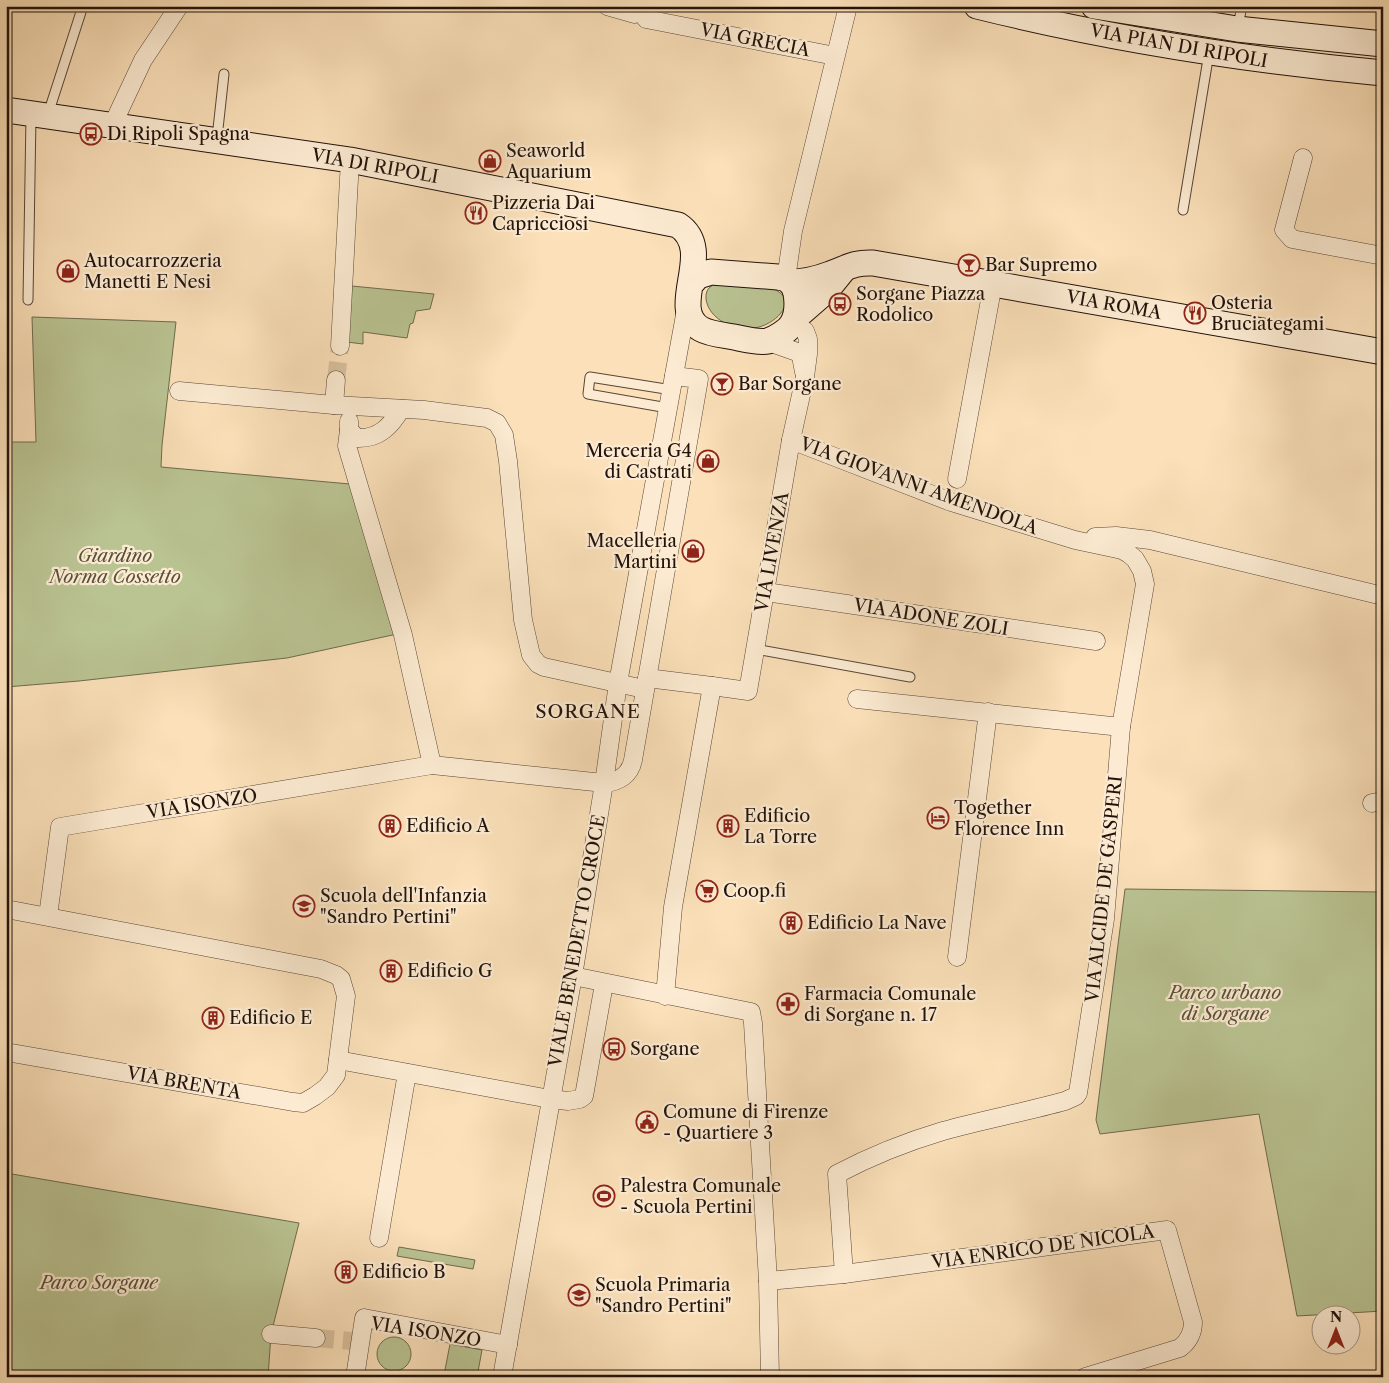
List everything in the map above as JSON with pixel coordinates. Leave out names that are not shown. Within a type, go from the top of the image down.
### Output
[{"type":"street","points":[[112,126],[144,60],[179,6]]},
{"type":"street","name":"VIA GRECIA","points":[[607,6],[640,17],[835,56]]},
{"type":"street","points":[[795,320],[797,302],[788,280],[793,231],[848,6]]},
{"type":"street","name":"VIA PIAN DI RIPOLI","points":[[977,6],[1074,28],[1209,52],[1285,64],[1383,73]]},
{"type":"street","name":"VIA PIAN DI RIPOLI","points":[[1094,6],[1239,18],[1383,44]]},
{"type":"street","name":"VIA DI RIPOLI","points":[[6,110],[350,160],[678,225],[686,232],[691,241],[694,257],[689,294]]},
{"type":"street","points":[[1303,158],[1284,230],[1292,239],[1383,256]]},
{"type":"street","points":[[340,346],[350,160]]},
{"type":"street","name":"VIA ROMA","points":[[788,280],[802,282],[821,278],[858,263],[873,263],[1383,352]]},
{"type":"street","points":[[766,341],[780,335],[827,290],[846,268]]},
{"type":"street","points":[[788,280],[778,277],[711,272],[698,276],[689,294],[691,318],[707,332],[766,341],[797,352],[800,356],[806,378]]},
{"type":"street","points":[[957,479],[993,284]]},
{"type":"street","name":"VIALE BENEDETTO CROCE","points":[[502,1377],[572,976],[604,783],[618,683],[689,294]]},
{"type":"street","name":"VIA LIVENZA","points":[[646,684],[712,686],[748,691],[791,440],[806,378],[808,339],[806,331],[795,320]]},
{"type":"street","name":"VIALE BENEDETTO CROCE","points":[[674,378],[680,356],[691,345],[703,338],[720,335]]},
{"type":"street","points":[[604,783],[618,780],[631,769],[699,379],[674,378]]},
{"type":"street","points":[[334,405],[336,380]]},
{"type":"street","points":[[179,391],[355,406],[398,415],[424,410],[487,418],[497,423],[504,435],[523,620],[529,650],[534,660],[544,667],[618,683],[646,684]]},
{"type":"street","points":[[355,406],[349,414],[347,446],[403,635],[432,765]]},
{"type":"street","points":[[349,430],[357,438],[372,437],[386,430],[398,415]]},
{"type":"street","name":"VIA GIOVANNI AMENDOLA","points":[[791,440],[951,502],[1075,540]]},
{"type":"street","points":[[650,510],[675,514]]},
{"type":"street","points":[[1075,540],[1116,536],[1144,539],[1383,596]]},
{"type":"street","name":"VIA ALCIDE DE GASPERI","points":[[844,1274],[837,1174],[893,1148],[944,1131],[1065,1101],[1076,1096],[1078,1093],[1105,919],[1121,727],[1145,578],[1140,566],[1129,554],[1111,547],[1075,540]]},
{"type":"street","name":"VIA ADONE ZOLI","points":[[766,592],[1096,642]]},
{"type":"street","points":[[665,996],[673,908],[712,686]]},
{"type":"street","points":[[857,699],[1121,727]]},
{"type":"street","points":[[957,957],[988,712]]},
{"type":"street","name":"VIA ISONZO","points":[[48,916],[60,827],[432,765],[604,783]]},
{"type":"street","points":[[6,909],[321,969],[336,974],[341,979],[346,996],[338,1060],[550,1099]]},
{"type":"street","points":[[572,976],[604,984],[751,1012],[768,1281],[770,1377]]},
{"type":"street","name":"VIALE BENEDETTO CROCE","points":[[550,1099],[575,1101],[580,1100],[584,1096],[604,984]]},
{"type":"street","name":"VIA BRENTA","points":[[6,1052],[303,1103],[327,1087],[336,1076],[338,1060]]},
{"type":"street","points":[[379,1238],[407,1073]]},
{"type":"street","name":"VIA ENRICO DE NICOLA","points":[[768,1281],[844,1274],[1167,1230],[1193,1322],[1193,1330],[1189,1339],[1180,1348],[1085,1377]]},
{"type":"street","name":"VIA ISONZO","points":[[355,1377],[364,1318],[508,1345]]},
{"type":"street","points":[[271,1334],[316,1338]]},
{"type":"lane","points":[[28,300],[39,115],[81,12],[79,6]]},
{"type":"lane","points":[[1182,210],[1209,52]]},
{"type":"lane","points":[[217,141],[224,74]]},
{"type":"lane","points":[[668,408],[588,394],[590,378],[674,378]]},
{"type":"lane","points":[[756,649],[910,677]]},
{"type":"green space","points":[[722,282],[774,289],[782,294],[785,300],[785,307],[776,318],[761,326],[739,328],[731,326],[712,313],[706,299],[710,287]]},
{"type":"green space","points":[[352,286],[434,294],[430,309],[416,311],[413,323],[410,324],[407,338],[363,332],[363,344],[347,342]]},
{"type":"green space","name":"Giardino Norma Cossetto","points":[[32,317],[176,322],[161,467],[350,484],[397,634],[287,658],[79,681],[6,687],[6,442],[36,442]]},
{"type":"green space","name":"Parco urbano di Sorgane","points":[[1125,889],[1383,892],[1383,1311],[1362,1312],[1362,1306],[1312,1306],[1312,1315],[1297,1316],[1259,1114],[1100,1134],[1096,1120]]},
{"type":"green space","name":"Parco Sorgane","points":[[6,1173],[299,1223],[271,1334],[268,1377],[6,1377]]},
{"type":"green space","points":[[399,1247],[475,1260],[473,1269],[397,1256]]},
{"type":"green space","points":[[394,1337],[406,1342],[411,1354],[406,1366],[394,1371],[382,1366],[377,1354],[382,1342]]},
{"type":"green space","points":[[450,1344],[482,1350],[477,1377],[444,1375]]},
{"type":"tunnel","points":[[336,380],[340,346]]},
{"type":"tunnel","points":[[316,1338],[352,1341]]},
{"type":"place","name":"Di Ripoli Spagna","points":[[91,134]]},
{"type":"place","name":"Seaworld Aquarium","points":[[490,161]]},
{"type":"place","name":"Pizzeria Dai Capricciosi","points":[[476,213]]},
{"type":"place","name":"Bar Supremo","points":[[969,265]]},
{"type":"place","name":"Autocarrozzeria Manetti E Nesi","points":[[68,271]]},
{"type":"place","name":"Sorgane Piazza Rodolico","points":[[840,304]]},
{"type":"place","name":"Osteria Bruciategami","points":[[1195,313]]},
{"type":"place","name":"Bar Sorgane","points":[[722,384]]},
{"type":"place","name":"Merceria G4 di Castrati","points":[[708,461]]},
{"type":"place","name":"Macelleria Martini","points":[[693,551]]},
{"type":"place","name":"Together Florence Inn","points":[[938,818]]},
{"type":"place","name":"Edificio A","points":[[390,826]]},
{"type":"place","name":"Edificio La Torre","points":[[728,826]]},
{"type":"place","name":"Coop.fi","points":[[707,891]]},
{"type":"place","name":"Scuola dell'Infanzia \"Sandro Pertini\"","points":[[304,906]]},
{"type":"place","name":"Edificio La Nave","points":[[791,923]]},
{"type":"place","name":"Edificio G","points":[[391,971]]},
{"type":"place","name":"Farmacia Comunale di Sorgane n. 17","points":[[788,1004]]},
{"type":"place","name":"Edificio E","points":[[213,1018]]},
{"type":"place","name":"Sorgane","points":[[614,1049]]},
{"type":"place","name":"Comune di Firenze - Quartiere 3","points":[[647,1122]]},
{"type":"place","name":"Palestra Comunale - Scuola Pertini","points":[[604,1196]]},
{"type":"place","name":"Edificio B","points":[[346,1272]]},
{"type":"place","name":"Scuola Primaria \"Sandro Pertini\"","points":[[579,1295]]},
{"type":"district","name":"SORGANE","points":[[588,711]]}]
